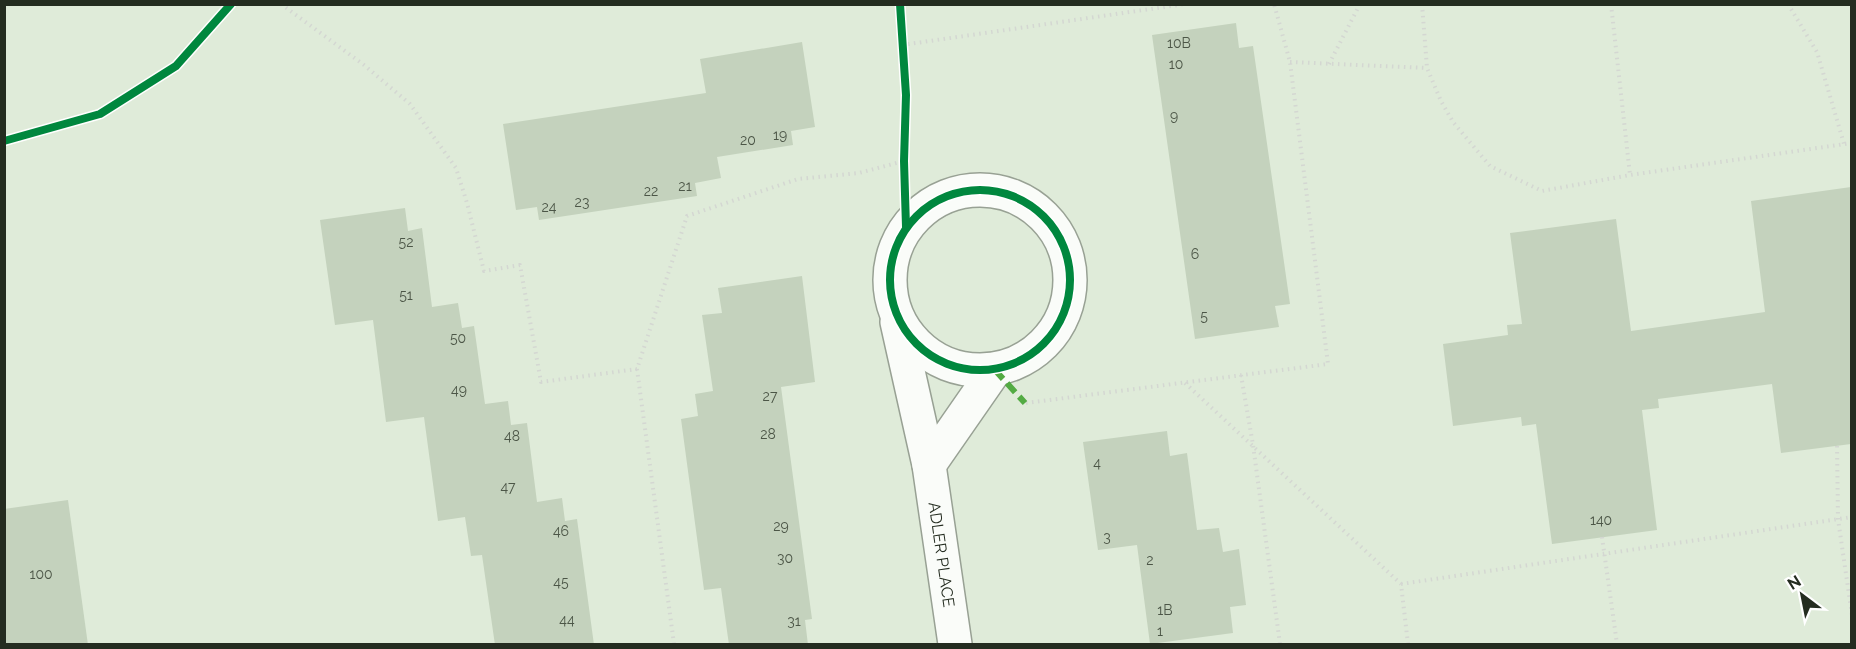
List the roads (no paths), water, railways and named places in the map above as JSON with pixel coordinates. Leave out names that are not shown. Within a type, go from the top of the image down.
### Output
[{"type":"street","name":"ADLER PLACE","points":[[896,316],[913,341],[937,361],[966,370],[996,370],[1023,361],[1047,343],[1063,320],[1071,291],[1070,262],[1059,235],[1041,212],[1017,197],[987,190],[957,192],[928,205],[906,227],[892,255],[889,286],[929,465],[956,645]]},
{"type":"street","points":[[929,465],[996,370]]}]
